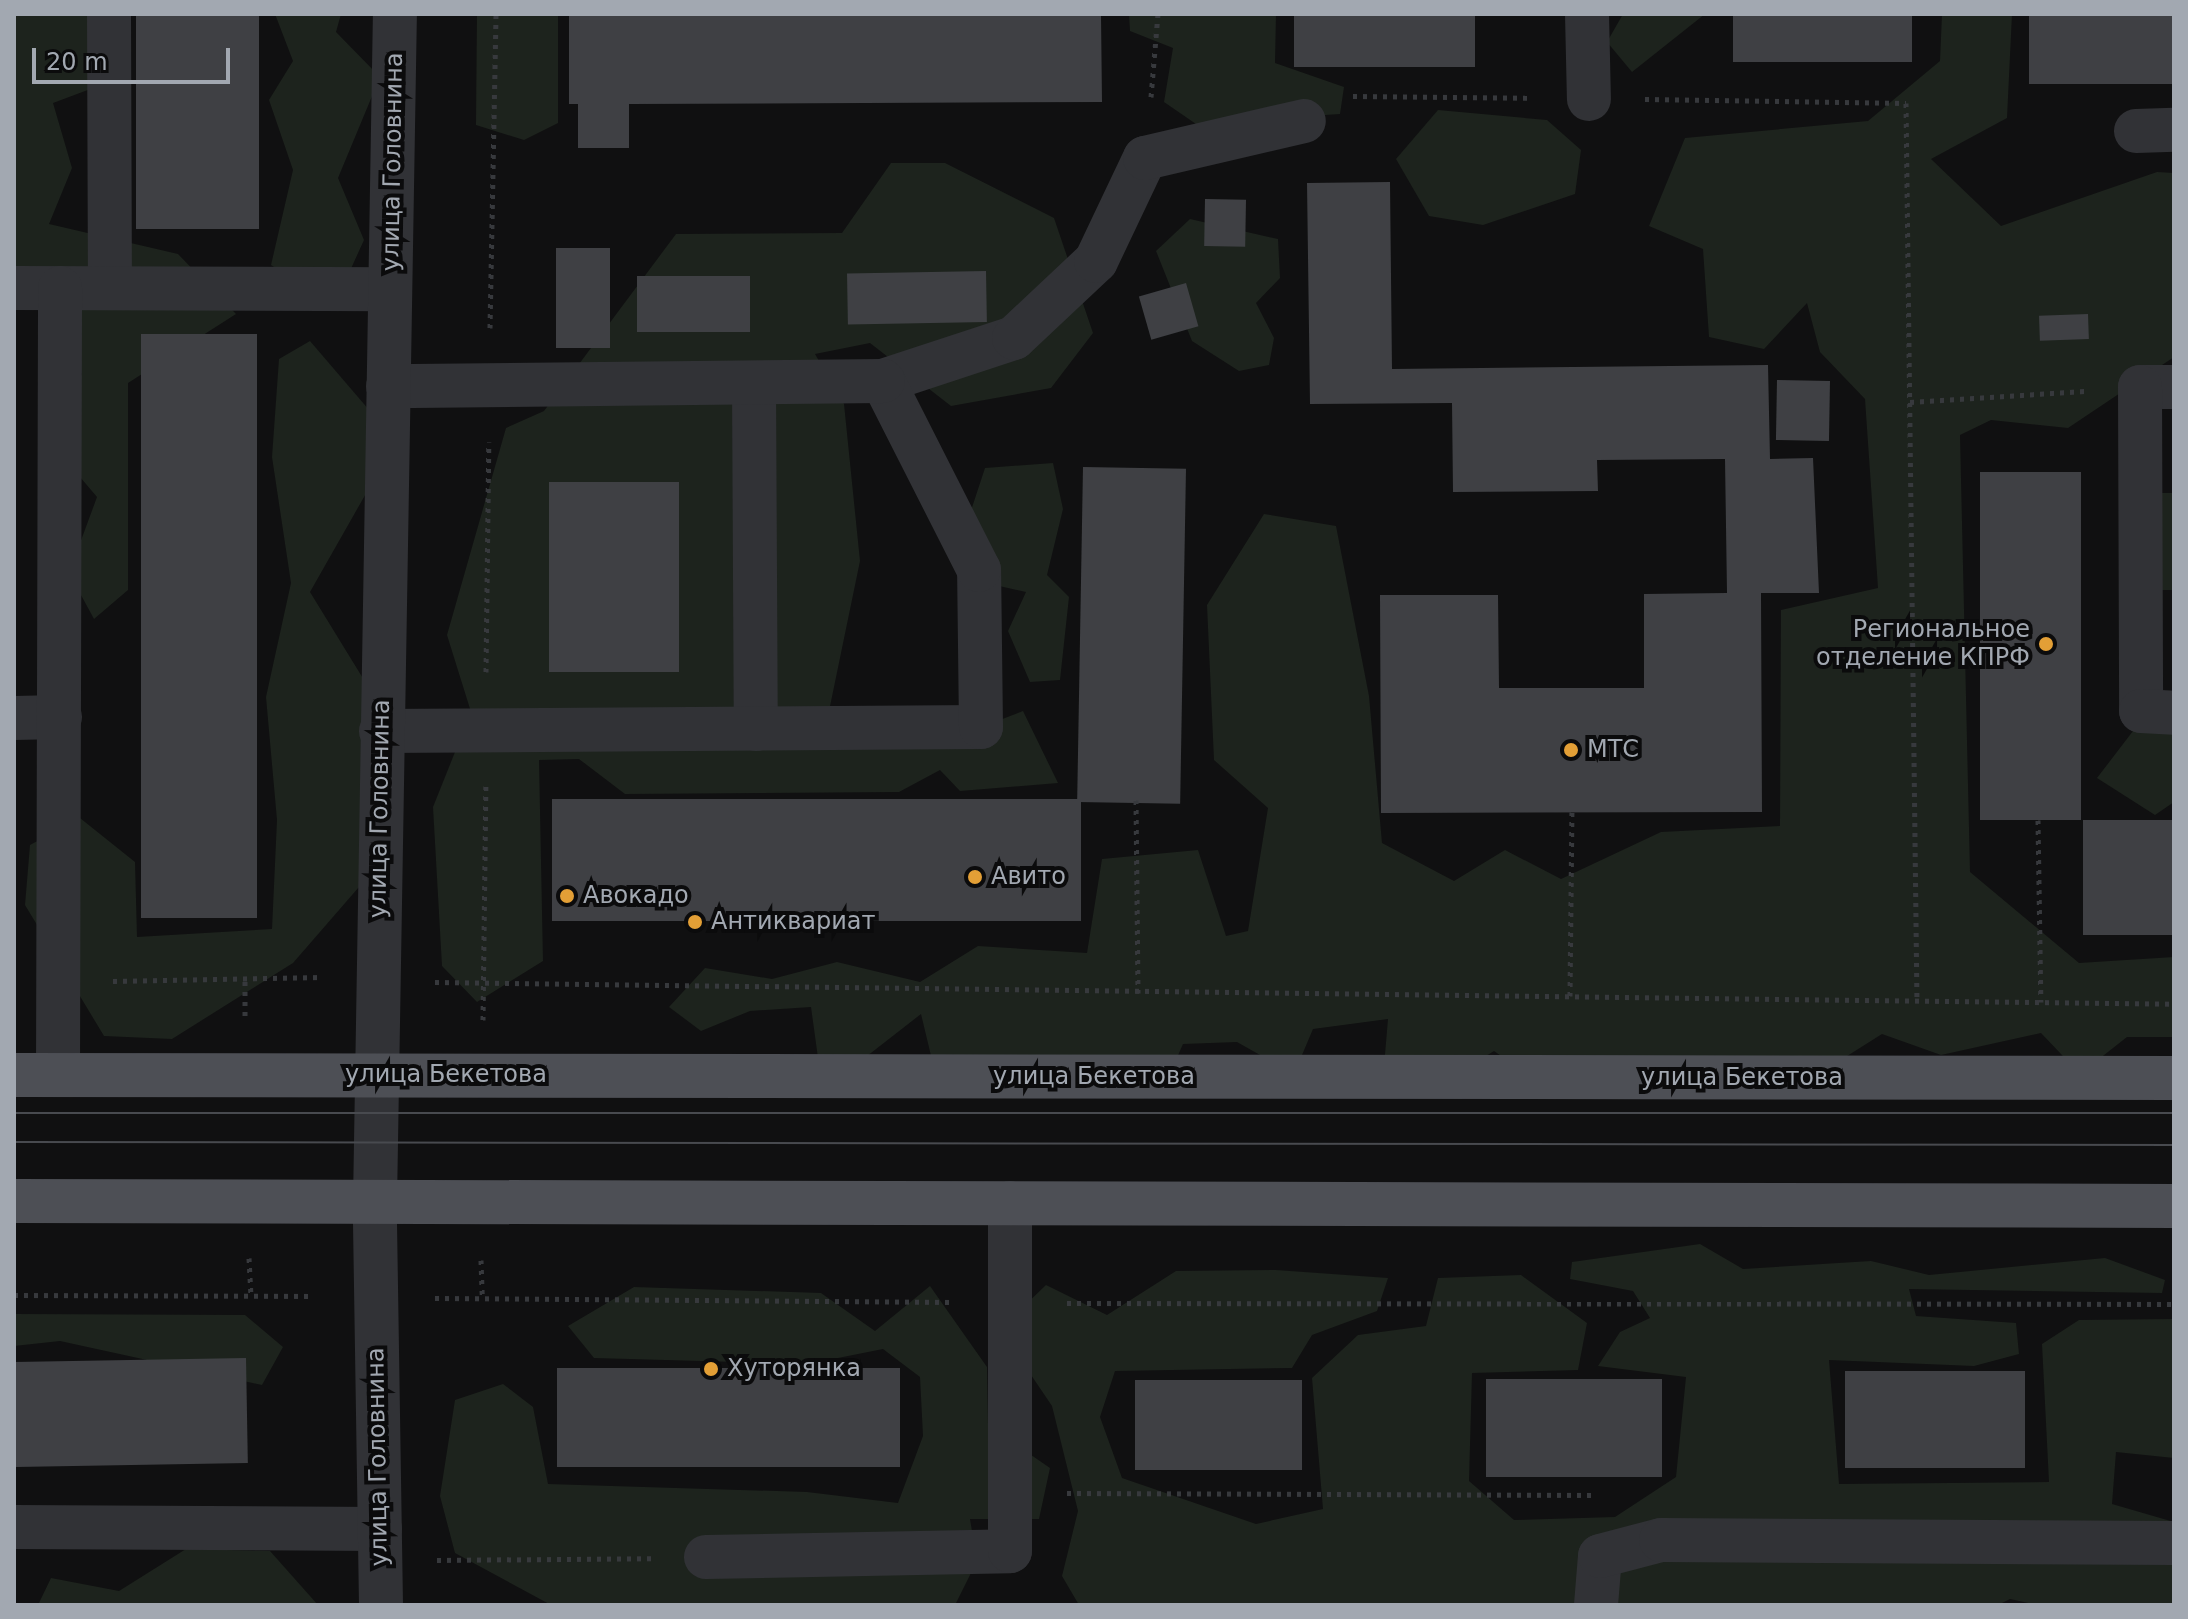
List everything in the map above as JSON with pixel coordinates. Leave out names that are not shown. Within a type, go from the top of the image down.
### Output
[{"type":"main road","name":"улица Бекетова","points":[[14,1075],[2174,1078]]},
{"type":"main road","points":[[14,1201],[2174,1206]]},
{"type":"street","points":[[109,14],[110,288]]},
{"type":"street","name":"улица Головнина","points":[[381,1605],[375,1202],[395,14]]},
{"type":"street","points":[[1587,14],[1589,99]]},
{"type":"street","points":[[388,386],[883,381],[1014,338],[1096,261],[1145,158],[1304,121]]},
{"type":"street","points":[[14,288],[390,289]]},
{"type":"street","points":[[58,1075],[61,981],[60,288]]},
{"type":"street","points":[[381,731],[981,727],[979,570],[883,381]]},
{"type":"street","points":[[754,383],[756,729]]},
{"type":"street","points":[[2157,387],[2141,711],[2174,713]]},
{"type":"street","points":[[14,718],[60,717]]},
{"type":"street","points":[[706,1557],[1010,1551],[1013,1303],[1010,1203]]},
{"type":"street","points":[[14,1527],[380,1545]]},
{"type":"street","points":[[1596,1605],[1600,1556],[1661,1540],[2174,1543]]},
{"type":"path","points":[[482,1033],[496,14]]},
{"type":"path","points":[[1145,158],[1158,14]]},
{"type":"path","points":[[1304,121],[1355,95],[1906,103],[1917,1001]]},
{"type":"path","points":[[1910,402],[2157,387]]},
{"type":"path","points":[[1136,800],[1138,993]]},
{"type":"path","points":[[1570,996],[1572,812]]},
{"type":"path","points":[[2038,820],[2041,1002]]},
{"type":"path","points":[[61,981],[245,981],[328,976]]},
{"type":"path","points":[[245,981],[245,1023]]},
{"type":"path","points":[[421,981],[1138,993],[2174,1004]]},
{"type":"path","points":[[249,1248],[251,1293]]},
{"type":"path","points":[[481,1251],[482,1298]]},
{"type":"path","points":[[14,1295],[251,1293],[314,1296]]},
{"type":"path","points":[[430,1298],[1013,1303],[2174,1304]]},
{"type":"path","points":[[380,1545],[706,1557]]},
{"type":"shaded area","points":[[14,14],[123,14],[125,76],[53,103],[72,168],[49,224],[178,254],[236,314],[128,383],[128,590],[94,619],[69,573],[97,497],[46,437],[82,374],[14,274]]},
{"type":"shaded area","points":[[275,14],[341,14],[336,32],[380,77],[338,178],[364,240],[334,306],[271,265],[293,170],[269,100],[293,61]]},
{"type":"shaded area","points":[[477,14],[558,14],[558,123],[524,140],[476,125]]},
{"type":"shaded area","points":[[1129,14],[1276,14],[1275,63],[1344,87],[1340,114],[1196,124],[1164,102],[1173,48],[1130,31]]},
{"type":"shaded area","points":[[1623,14],[1705,14],[1632,72],[1607,42]]},
{"type":"shaded area","points":[[1942,14],[2012,14],[2007,118],[1931,159],[2001,226],[2157,172],[2174,173],[2174,357],[2068,428],[1991,420],[1960,435],[1970,872],[2079,963],[2174,957],[2174,1037],[2127,1037],[2080,1074],[2041,1033],[1941,1055],[1882,1034],[1817,1075],[1538,1082],[1494,1051],[1437,1087],[1383,1078],[1388,1019],[1313,1029],[1294,1074],[1237,1042],[1183,1044],[1162,1092],[933,1064],[921,1014],[853,1067],[818,1058],[811,1007],[750,1011],[701,1031],[669,1007],[705,968],[772,979],[837,962],[920,982],[978,946],[1087,953],[1102,859],[1198,850],[1226,936],[1248,931],[1268,808],[1214,760],[1207,605],[1264,514],[1336,526],[1369,696],[1382,843],[1454,881],[1505,850],[1561,879],[1661,832],[1780,826],[1781,610],[1878,588],[1865,399],[1820,352],[1807,303],[1764,349],[1709,337],[1703,249],[1649,226],[1685,138],[1868,121],[1940,61]]},
{"type":"shaded area","points":[[1438,110],[1547,120],[1581,150],[1575,194],[1483,225],[1429,216],[1396,159]]},
{"type":"shaded area","points":[[891,163],[945,163],[1054,218],[1093,333],[1051,388],[951,406],[870,343],[815,354],[844,404],[860,561],[822,745],[935,745],[1023,711],[1058,783],[960,791],[940,770],[899,792],[625,794],[579,759],[539,760],[543,961],[477,1002],[442,966],[433,807],[471,712],[447,635],[506,428],[544,411],[676,234],[842,233]]},
{"type":"shaded area","points":[[1190,219],[1278,239],[1280,278],[1256,303],[1274,338],[1269,365],[1239,371],[1192,341],[1156,251]]},
{"type":"shaded area","points":[[310,341],[370,411],[368,490],[310,592],[364,680],[359,887],[293,963],[172,1039],[104,1036],[25,905],[30,845],[80,818],[135,862],[137,937],[272,929],[277,820],[266,697],[291,583],[272,457],[279,359]]},
{"type":"shaded area","points":[[1053,463],[1063,509],[1047,575],[1069,597],[1060,680],[1030,682],[1008,631],[1026,592],[968,579],[958,550],[985,468]]},
{"type":"shaded area","points":[[2157,493],[2174,493],[2174,590],[2157,590]]},
{"type":"shaded area","points":[[2133,731],[2174,732],[2174,802],[2155,815],[2097,778]]},
{"type":"shaded area","points":[[1700,1244],[1743,1269],[1871,1261],[1929,1275],[2105,1258],[2165,1280],[2162,1293],[1909,1289],[1916,1316],[2016,1323],[2019,1354],[1974,1366],[1829,1360],[1839,1484],[2049,1482],[2042,1344],[2079,1320],[2174,1319],[2174,1458],[2116,1452],[2112,1504],[2174,1522],[2174,1603],[2038,1605],[2010,1599],[1998,1605],[1079,1605],[1062,1576],[1078,1511],[1052,1406],[1000,1329],[1046,1285],[1107,1315],[1176,1271],[1276,1270],[1388,1278],[1377,1311],[1312,1335],[1292,1368],[1115,1371],[1100,1417],[1122,1478],[1256,1524],[1323,1509],[1312,1378],[1358,1335],[1426,1326],[1438,1278],[1521,1275],[1587,1323],[1578,1370],[1472,1373],[1469,1481],[1514,1520],[1615,1517],[1676,1477],[1686,1377],[1598,1366],[1620,1332],[1650,1318],[1633,1291],[1570,1279],[1572,1262]]},
{"type":"shaded area","points":[[930,1286],[987,1367],[988,1425],[1050,1468],[1039,1519],[970,1519],[977,1561],[955,1605],[551,1605],[455,1553],[440,1496],[455,1400],[503,1384],[533,1407],[548,1484],[807,1492],[898,1503],[923,1436],[920,1377],[883,1349],[808,1364],[594,1358],[568,1326],[634,1287],[821,1293],[875,1331]]},
{"type":"shaded area","points":[[14,1314],[245,1315],[283,1347],[262,1385],[60,1341],[14,1346]]},
{"type":"shaded area","points":[[186,1549],[270,1551],[318,1605],[38,1605],[51,1578],[119,1591]]},
{"type":"building","points":[[136,14],[259,14],[259,229],[136,229]]},
{"type":"building","points":[[569,14],[1101,14],[1102,102],[629,104],[629,148],[578,148],[578,104],[569,104]]},
{"type":"building","points":[[1294,14],[1475,14],[1475,67],[1294,67]]},
{"type":"building","points":[[1733,14],[1912,14],[1912,62],[1733,62]]},
{"type":"building","points":[[2029,14],[2172,14],[2172,84],[2029,84]]},
{"type":"building","points":[[1390,182],[1392,369],[1768,365],[1770,459],[1813,458],[1819,593],[1761,593],[1762,812],[1381,813],[1380,595],[1498,595],[1499,688],[1644,688],[1644,594],[1727,593],[1725,459],[1597,460],[1598,491],[1453,492],[1452,403],[1310,404],[1307,183]]},
{"type":"building","points":[[1205,199],[1246,200],[1245,247],[1204,246]]},
{"type":"building","points":[[556,248],[610,248],[610,348],[556,348]]},
{"type":"building","points":[[986,271],[987,322],[848,324],[847,273]]},
{"type":"building","points":[[637,276],[750,276],[750,332],[637,332]]},
{"type":"building","points":[[1186,283],[1198,326],[1151,340],[1139,297]]},
{"type":"building","points":[[2088,314],[2089,339],[2040,341],[2039,316]]},
{"type":"building","points":[[141,334],[257,334],[257,918],[141,918]]},
{"type":"building","points":[[1777,380],[1830,381],[1829,441],[1776,440]]},
{"type":"building","points":[[1083,467],[1186,469],[1180,804],[1077,802]]},
{"type":"building","points":[[1980,472],[2081,472],[2081,820],[1980,820]]},
{"type":"building","points":[[549,482],[679,482],[679,672],[549,672]]},
{"type":"building","points":[[552,799],[1081,799],[1081,921],[552,921]]},
{"type":"building","points":[[2083,820],[2174,820],[2174,935],[2083,935]]},
{"type":"building","points":[[246,1358],[248,1463],[16,1467],[14,1362]]},
{"type":"building","points":[[557,1368],[900,1368],[900,1467],[557,1467]]},
{"type":"building","points":[[1845,1371],[2025,1371],[2025,1468],[1845,1468]]},
{"type":"building","points":[[1486,1379],[1662,1379],[1662,1477],[1486,1477]]},
{"type":"building","points":[[1135,1380],[1302,1380],[1302,1470],[1135,1470]]},
{"type":"tram line","points":[[14,1113],[2174,1113]]},
{"type":"tram line","points":[[14,1142],[2174,1145]]},
{"type":"place","name":"Региональное отделение КПРФ","points":[[2046,644]]},
{"type":"place","name":"МТС","points":[[1571,750]]},
{"type":"place","name":"Авито","points":[[975,877]]},
{"type":"place","name":"Авокадо","points":[[567,896]]},
{"type":"place","name":"Антиквариат","points":[[695,922]]},
{"type":"place","name":"Хуторянка","points":[[711,1369]]}]
